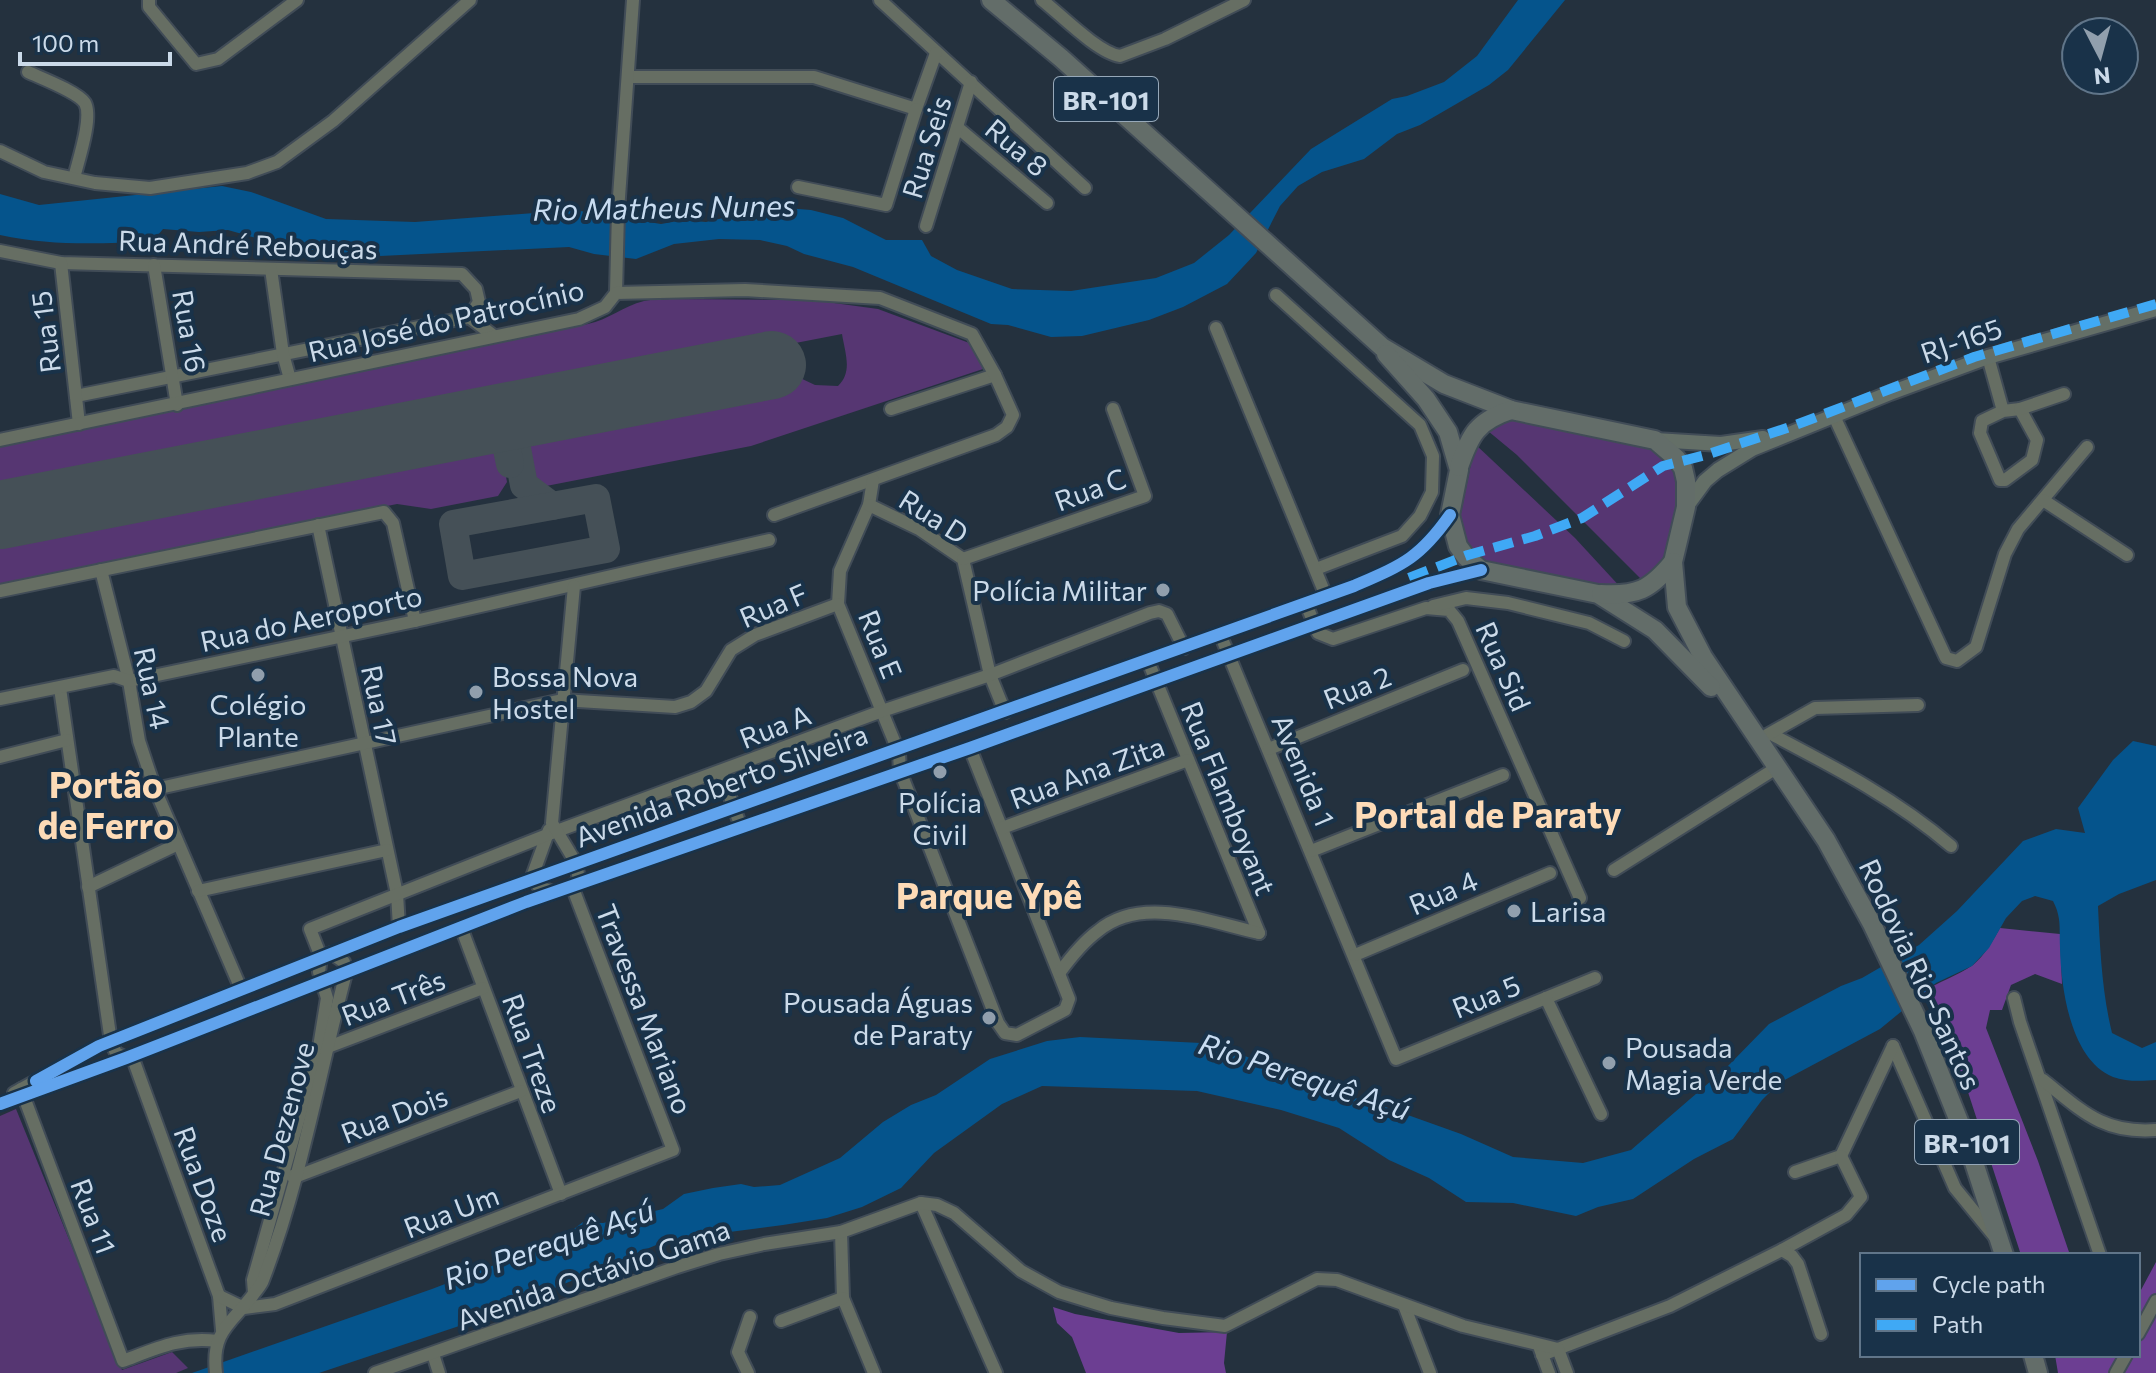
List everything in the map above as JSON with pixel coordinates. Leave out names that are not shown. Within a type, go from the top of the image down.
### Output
[{"type":"highway","name":"BR-101","points":[[991,0],[1051,50],[1382,347],[1441,419],[1455,450],[1459,470],[1450,515]]},
{"type":"highway","name":"BR-101","points":[[1382,347],[1444,384],[1511,410],[1655,440],[1676,458],[1683,468],[1686,481],[1686,507],[1673,562],[1677,607],[1686,629],[1760,735]]},
{"type":"highway","points":[[1459,470],[1467,445],[1482,423],[1511,410]]},
{"type":"highway","points":[[1450,515],[1458,546],[1481,570]]},
{"type":"highway","points":[[1598,594],[1625,595],[1641,591],[1653,584],[1673,562]]},
{"type":"highway","name":"BR-101","points":[[1481,570],[1598,594],[1655,630],[1760,735]]},
{"type":"highway","name":"Rodovia Rio-Santos","points":[[1760,735],[1826,840],[1872,924],[1923,1031],[1968,1144],[2002,1249]]},
{"type":"main road","name":"RJ-165","points":[[1686,507],[1705,481],[1752,449],[1988,357],[2156,309]]},
{"type":"main road","name":"RJ-165","points":[[1655,440],[1721,444],[1787,435]]},
{"type":"street","points":[[149,0],[149,7],[196,64],[218,59],[297,0]]},
{"type":"street","points":[[0,151],[44,172],[150,188],[236,176],[277,162],[333,121],[470,0]]},
{"type":"street","points":[[616,293],[618,211],[633,0]]},
{"type":"street","points":[[880,0],[1085,188]]},
{"type":"street","points":[[1042,0],[1100,47],[1120,56],[1165,39],[1244,0]]},
{"type":"street","points":[[798,187],[886,205],[936,53]]},
{"type":"street","points":[[28,72],[78,96],[85,103],[88,116],[74,178]]},
{"type":"street","points":[[628,77],[814,77],[916,109]]},
{"type":"street","name":"Rua Seis","points":[[926,226],[971,82]]},
{"type":"street","name":"Rua 8","points":[[957,127],[1047,203]]},
{"type":"street","name":"Rua André Rebouças","points":[[0,251],[61,263],[462,274],[476,289],[479,302],[469,317]]},
{"type":"street","name":"Rua 15","points":[[61,263],[79,424]]},
{"type":"street","name":"Rua 16","points":[[154,265],[177,405]]},
{"type":"street","points":[[271,269],[283,354],[290,379]]},
{"type":"street","name":"Rua José do Patrocínio","points":[[0,440],[177,405],[594,314],[605,307],[616,293],[745,290],[880,298],[972,334],[1013,415],[1007,427],[996,435],[774,515]]},
{"type":"street","points":[[1276,295],[1420,425],[1433,456],[1432,492],[1420,516],[1402,536],[1316,569]]},
{"type":"street","points":[[76,396],[469,317],[494,336]]},
{"type":"street","points":[[1216,328],[1326,596]]},
{"type":"street","points":[[1988,357],[2003,411]]},
{"type":"street","points":[[891,409],[995,375]]},
{"type":"street","points":[[2020,409],[2037,440],[2032,460],[2005,480],[2000,480],[1980,433],[1982,421],[2003,411],[2020,409],[2064,394]]},
{"type":"street","name":"Rua C","points":[[963,559],[1145,496],[1113,409]]},
{"type":"street","points":[[1834,416],[1946,658],[1957,661],[1976,647],[2005,554],[2018,529],[2087,447]]},
{"type":"street","name":"Rua E","points":[[873,480],[869,505],[840,571],[838,604],[901,759],[900,771]]},
{"type":"street","points":[[2043,500],[2127,555]]},
{"type":"street","name":"Rua D","points":[[869,505],[919,529],[963,559],[990,675],[1005,712]]},
{"type":"street","points":[[0,591],[380,512],[388,514],[393,523],[415,621]]},
{"type":"street","name":"Avenida Roberto Silveira","points":[[22,1093],[96,1048],[399,927],[1326,596],[1405,564],[1433,539],[1450,515]]},
{"type":"street","name":"Rua 17","points":[[318,525],[397,894]]},
{"type":"street","name":"Rua do Aeroporto","points":[[0,699],[114,676],[129,681],[574,586],[769,540]]},
{"type":"street","name":"Rua 14","points":[[101,570],[129,681],[139,741],[155,789],[241,989]]},
{"type":"street","name":"Avenida Roberto Silveira","points":[[0,1102],[107,1066],[554,892],[970,748],[1429,583],[1481,570]]},
{"type":"street","points":[[554,892],[539,887],[532,877],[552,830],[574,586]]},
{"type":"street","points":[[1306,604],[1322,636],[1333,639],[1466,598],[1508,603],[1589,623],[1624,641]]},
{"type":"street","name":"Rua F","points":[[562,700],[654,707],[675,707],[691,702],[706,691],[731,650],[755,635],[838,604]]},
{"type":"street","name":"Rua Sid","points":[[1426,608],[1449,610],[1458,621],[1580,898]]},
{"type":"street","name":"Rua A","points":[[326,955],[310,929],[552,830],[990,675],[1159,611],[1167,614],[1184,648]]},
{"type":"street","name":"Avenida 1","points":[[1220,634],[1396,1059]]},
{"type":"street","name":"Rua Flamboyant","points":[[1060,972],[1098,930],[1127,915],[1156,912],[1259,933],[1148,661]]},
{"type":"street","name":"Rua 2","points":[[1269,749],[1463,670]]},
{"type":"street","points":[[60,688],[111,1042],[116,1053],[129,1057]]},
{"type":"street","points":[[155,789],[562,700]]},
{"type":"street","points":[[1760,735],[1815,708],[1844,706],[1865,709],[1918,705]]},
{"type":"street","points":[[1760,735],[1893,802],[1916,816],[1951,846]]},
{"type":"street","points":[[0,757],[67,740]]},
{"type":"street","points":[[900,771],[998,1023],[1005,1033],[1017,1035],[1065,1010],[1069,999],[970,748]]},
{"type":"street","points":[[869,758],[866,769],[869,774],[880,778]]},
{"type":"street","name":"Rua Ana Zita","points":[[1002,828],[1188,760]]},
{"type":"street","points":[[1614,870],[1778,767]]},
{"type":"street","points":[[721,772],[741,827]]},
{"type":"street","points":[[1311,851],[1503,775]]},
{"type":"street","points":[[552,830],[576,863],[579,880],[572,886]]},
{"type":"street","points":[[88,887],[178,844]]},
{"type":"street","points":[[198,891],[387,850]]},
{"type":"street","name":"Rua 4","points":[[1355,955],[1550,873]]},
{"type":"street","name":"Travessa Mariano","points":[[572,886],[673,1150]]},
{"type":"street","points":[[397,894],[399,927]]},
{"type":"street","name":"Rua Treze","points":[[461,927],[561,1194]]},
{"type":"street","points":[[326,955],[341,957],[346,973]]},
{"type":"street","name":"Rua Dezenove","points":[[324,1047],[327,998],[319,972],[326,955]]},
{"type":"street","name":"Rua Dezenove","points":[[220,1336],[231,1318],[244,1308],[254,1293],[253,1280],[290,1175],[346,973]]},
{"type":"street","name":"Rua 5","points":[[1396,1059],[1595,978]]},
{"type":"street","name":"Rua Três","points":[[324,1047],[483,988]]},
{"type":"street","points":[[1546,998],[1601,1114]]},
{"type":"street","points":[[2014,998],[2099,1253]]},
{"type":"street","points":[[1795,1172],[1841,1156],[1893,1046],[1955,1188],[2002,1249]]},
{"type":"street","points":[[96,1048],[105,1052],[107,1066]]},
{"type":"street","name":"Rua Doze","points":[[129,1057],[219,1296],[220,1336]]},
{"type":"street","points":[[2041,1079],[2093,1120],[2129,1130],[2156,1130]]},
{"type":"street","name":"Rua Dois","points":[[290,1175],[521,1091]]},
{"type":"street","name":"Rua 11","points":[[22,1093],[123,1361],[178,1340],[220,1336]]},
{"type":"street","name":"Rua Um","points":[[244,1308],[275,1304],[673,1150]]},
{"type":"street","points":[[921,1203],[937,1205],[954,1213],[1021,1271],[1059,1292],[1111,1308],[1225,1326],[1317,1279],[1337,1280],[1463,1326],[1539,1349],[1558,1349],[1670,1306],[1846,1215],[1861,1197],[1841,1156]]},
{"type":"street","points":[[921,1203],[996,1373]]},
{"type":"street","name":"Avenida Octávio Gama","points":[[375,1373],[719,1254],[841,1232],[921,1203]]},
{"type":"street","points":[[841,1232],[843,1298],[874,1373]]},
{"type":"street","points":[[1782,1250],[1798,1264],[1821,1334]]},
{"type":"street","points":[[219,1296],[244,1308]]},
{"type":"street","points":[[781,1321],[843,1298]]},
{"type":"street","points":[[2140,1330],[2156,1301]]},
{"type":"street","points":[[1404,1305],[1430,1373]]},
{"type":"street","points":[[748,1373],[738,1352],[750,1317]]},
{"type":"street","points":[[216,1373],[214,1354],[220,1336]]},
{"type":"street","points":[[1539,1349],[1549,1373]]},
{"type":"street","points":[[1558,1349],[1567,1373]]},
{"type":"street","points":[[433,1354],[439,1373]]},
{"type":"shaded area","points":[[670,299],[812,300],[878,309],[972,344],[986,368],[751,446],[541,487],[529,479],[522,439],[532,429],[798,377],[815,385],[838,386],[847,368],[842,334],[0,498],[0,445],[588,324],[636,303]]},
{"type":"shaded area","points":[[1505,418],[1657,449],[1675,463],[1679,498],[1664,564],[1646,584],[1517,455],[1488,431]]},
{"type":"shaded area","points":[[488,436],[500,446],[507,482],[498,496],[431,509],[397,504],[0,585],[0,532]]},
{"type":"shaded area","points":[[1475,444],[1575,538],[1623,590],[1481,561],[1461,539],[1459,523]]},
{"type":"shaded area","points":[[2000,928],[2060,934],[2062,984],[2035,974],[2011,985],[2002,1010],[1990,1010],[1986,1028],[2038,1161],[2069,1253],[2020,1253],[1967,1089],[1923,993],[1973,965],[1985,953]]},
{"type":"shaded area","points":[[16,1109],[122,1370],[172,1352],[188,1368],[176,1373],[0,1373],[0,1116]]},
{"type":"shaded area","points":[[2156,1262],[2156,1373],[2058,1373],[2055,1357],[2140,1357],[2141,1290]]},
{"type":"shaded area","points":[[1053,1307],[1075,1314],[1179,1333],[1227,1332],[1226,1373],[1086,1373],[1072,1337],[1057,1323]]},
{"type":"water","points":[[1518,0],[1565,0],[1508,70],[1489,85],[1420,125],[1397,134],[1364,159],[1322,172],[1298,186],[1280,206],[1256,253],[1227,284],[1183,307],[1149,320],[1082,336],[1051,337],[1008,325],[991,324],[853,267],[760,240],[719,239],[674,244],[636,259],[594,254],[569,247],[359,257],[280,245],[228,230],[199,232],[163,229],[153,241],[95,243],[57,243],[0,235],[0,194],[39,205],[222,186],[251,192],[326,219],[415,222],[574,210],[661,224],[683,220],[706,222],[766,208],[811,210],[843,218],[886,240],[922,240],[931,256],[957,270],[1012,289],[1071,291],[1156,278],[1194,263],[1229,235],[1311,149],[1392,99],[1444,82],[1477,56]]},
{"type":"water","points":[[2133,741],[2156,746],[2156,880],[2098,906],[2101,954],[2112,1033],[2142,1048],[2156,1042],[2156,1080],[2113,1077],[2087,1056],[2078,1040],[2066,1003],[2058,913],[2053,901],[2035,896],[2022,901],[2006,918],[1989,948],[1972,966],[1936,983],[1880,1029],[1779,1083],[1733,1139],[1694,1159],[1633,1199],[1576,1216],[1513,1203],[1466,1202],[1429,1178],[1389,1160],[1339,1128],[1281,1110],[1197,1091],[1042,1086],[1002,1104],[934,1153],[901,1188],[862,1207],[827,1218],[668,1240],[486,1317],[319,1373],[192,1373],[550,1247],[583,1222],[603,1223],[663,1209],[684,1194],[713,1188],[741,1184],[754,1187],[780,1185],[840,1158],[883,1122],[911,1105],[936,1095],[990,1059],[1047,1041],[1080,1037],[1201,1043],[1240,1054],[1336,1093],[1461,1134],[1513,1157],[1583,1163],[1631,1150],[1726,1068],[1769,1024],[1862,978],[1919,945],[1957,911],[2023,841],[2056,829],[2085,833],[2078,808],[2113,760]]},
{"type":"taxiway","points":[[532,411],[515,438],[524,485],[552,506]]},
{"type":"taxiway","points":[[487,420],[505,440],[510,464]]},
{"type":"taxiway","points":[[596,498],[606,549],[462,576],[453,524],[596,498]]},
{"type":"runway","points":[[0,515],[772,365]]},
{"type":"marked path","points":[[1409,578],[1582,518],[1663,466],[1793,426],[1974,357],[2156,304]]},
{"type":"cycle path","points":[[36,1081],[99,1046],[399,927],[1354,586],[1419,551],[1450,515]]},
{"type":"cycle path","points":[[0,1104],[526,902],[970,748],[1429,583],[1481,570]]},
{"type":"place","name":"Polícia Militar","points":[[1163,590]]},
{"type":"place","name":"Colégio Plante","points":[[258,675]]},
{"type":"place","name":"Bossa Nova Hostel","points":[[476,692]]},
{"type":"place","name":"Polícia Civil","points":[[940,772]]},
{"type":"place","name":"Larisa","points":[[1514,911]]},
{"type":"place","name":"Pousada Águas de Paraty","points":[[989,1018]]},
{"type":"place","name":"Pousada Magia Verde","points":[[1609,1063]]},
{"type":"district","name":"Portão de Ferro","points":[[106,804]]},
{"type":"district","name":"Portal de Paraty","points":[[1488,813]]},
{"type":"district","name":"Parque Ypê","points":[[989,894]]},
{"type":"water label","name":"Rio Matheus Nunes","points":[[664,206]]},
{"type":"water label","name":"Rio Perequê Açú","points":[[1305,1075]]},
{"type":"water label","name":"Rio Perequê Açú","points":[[548,1243]]}]
